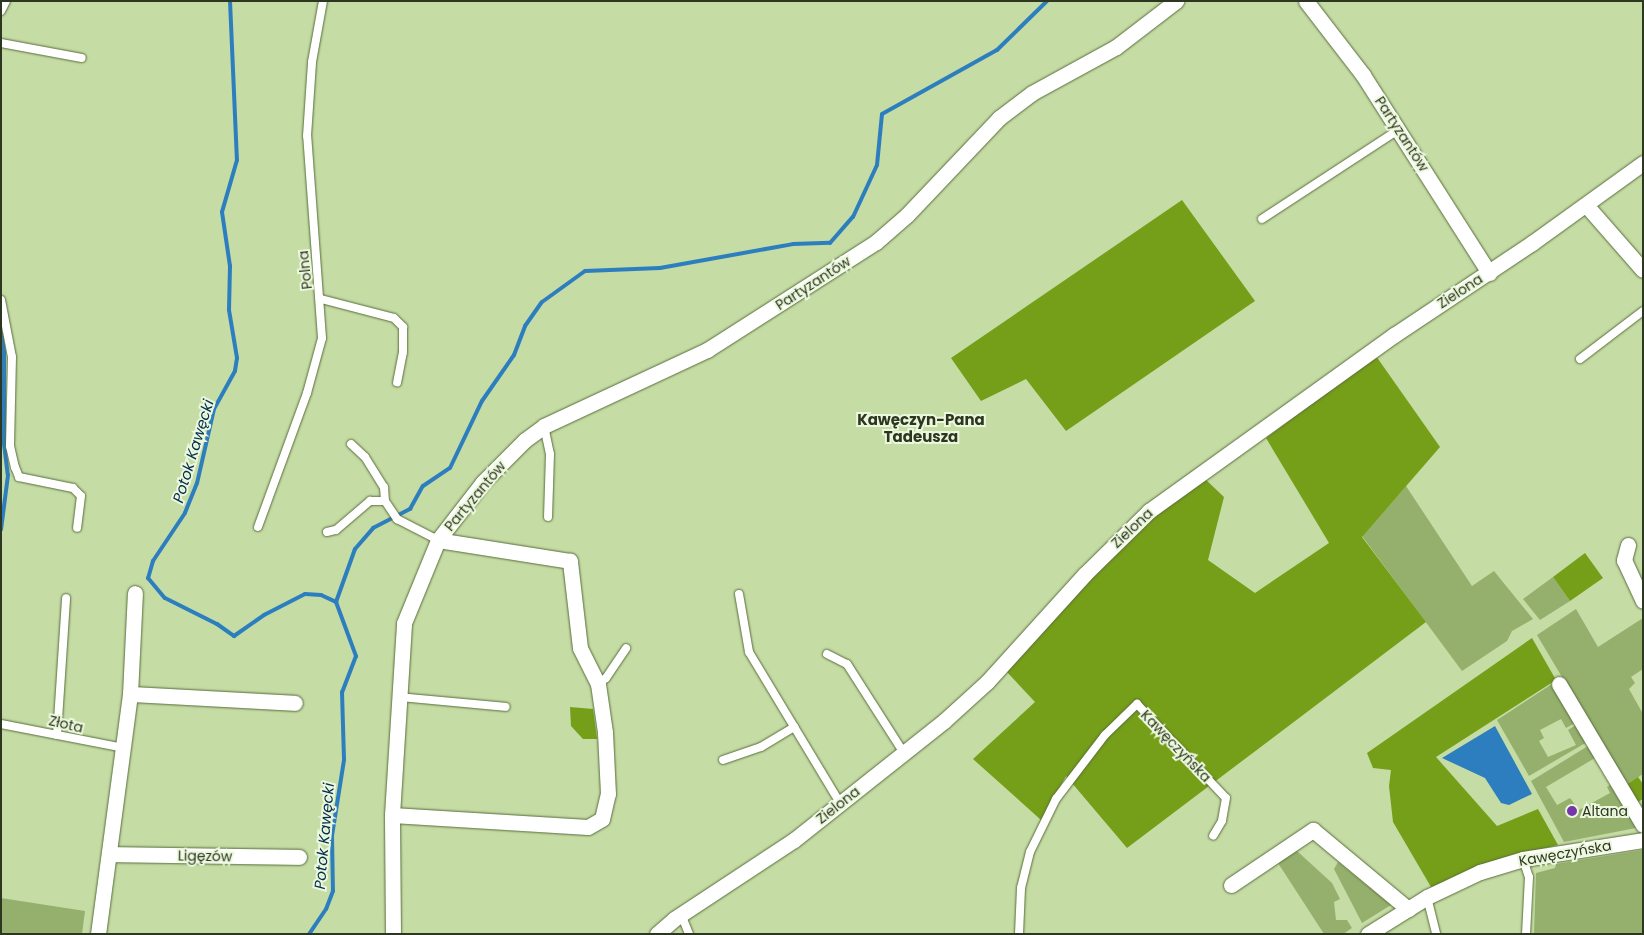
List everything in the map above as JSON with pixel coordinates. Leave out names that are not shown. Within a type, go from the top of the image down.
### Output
[{"type":"street","name":"Partyzantów","points":[[393,934],[392,814],[404,622],[438,540],[483,482],[525,440],[544,426],[707,350],[847,261],[907,215],[999,118],[1032,93],[1116,47],[1176,1]]},
{"type":"street","name":"Partyzantów","points":[[1306,1],[1363,74],[1489,272]]},
{"type":"street","name":"Zielona","points":[[657,934],[681,914],[759,865],[904,753],[987,682],[1102,556],[1149,511],[1394,335],[1586,205],[1643,163]]},
{"type":"street","points":[[1586,205],[1643,270]]},
{"type":"street","name":"Partyzantów","points":[[392,814],[588,827],[602,819],[608,794],[604,775],[598,684],[580,648],[570,561],[438,540]]},
{"type":"street","points":[[1628,545],[1624,560],[1643,601]]},
{"type":"street","points":[[98,934],[125,748],[130,694],[135,593]]},
{"type":"street","points":[[1559,684],[1643,825]]},
{"type":"street","points":[[130,694],[295,703]]},
{"type":"street","points":[[1231,885],[1312,830],[1408,909]]},
{"type":"street","name":"Kawęczyńska","points":[[1368,934],[1427,897],[1480,872],[1523,859],[1643,840]]},
{"type":"street","name":"Ligęzów","points":[[110,854],[299,857]]},
{"type":"lane","points":[[1,11],[6,1]]},
{"type":"lane","name":"Polna","points":[[258,527],[315,370],[322,338],[321,299],[307,136],[312,62],[323,1]]},
{"type":"lane","points":[[1,43],[82,58]]},
{"type":"lane","points":[[1262,219],[1398,130]]},
{"type":"lane","points":[[321,299],[394,318],[403,327],[403,352],[397,382]]},
{"type":"lane","points":[[1,300],[12,357],[10,446],[15,467],[19,477],[73,488],[81,496],[77,528]]},
{"type":"lane","points":[[1580,359],[1643,311]]},
{"type":"lane","points":[[544,426],[550,454],[548,517]]},
{"type":"lane","points":[[351,444],[365,457],[384,487],[385,501],[397,519],[438,540]]},
{"type":"lane","points":[[327,532],[336,530],[370,500],[385,501]]},
{"type":"lane","points":[[739,594],[749,652],[840,803]]},
{"type":"lane","points":[[57,734],[66,598]]},
{"type":"lane","points":[[598,684],[606,678],[626,648]]},
{"type":"lane","points":[[827,654],[848,664],[904,753]]},
{"type":"lane","points":[[398,697],[506,707]]},
{"type":"lane","name":"Kawęczyńska","points":[[1019,934],[1022,888],[1030,852],[1056,799],[1105,735],[1137,704],[1226,798],[1222,822],[1212,836]]},
{"type":"lane","name":"Złota","points":[[1,724],[125,748]]},
{"type":"lane","points":[[723,760],[761,747],[794,726]]},
{"type":"lane","points":[[1523,859],[1529,877],[1526,934]]},
{"type":"lane","points":[[1427,897],[1436,934]]},
{"type":"lane","points":[[681,914],[689,934]]},
{"type":"green space","points":[[1182,200],[1255,301],[1066,431],[1026,379],[981,401],[951,358]]},
{"type":"green space","points":[[1376,356],[1440,447],[1362,537],[1426,622],[1127,848],[1066,776],[1041,820],[973,759],[1035,702],[1006,671],[1137,525],[1204,478],[1224,497],[1208,560],[1255,593],[1329,543],[1266,438]]},
{"type":"green space","points":[[1406,486],[1472,586],[1494,571],[1533,619],[1512,631],[1507,641],[1462,671],[1362,536]]},
{"type":"green space","points":[[1585,553],[1603,578],[1570,601],[1553,577]]},
{"type":"green space","points":[[1553,577],[1570,601],[1540,620],[1523,599]]},
{"type":"green space","points":[[1576,609],[1598,647],[1643,618],[1643,669],[1631,677],[1635,683],[1629,689],[1643,714],[1643,774],[1626,785],[1537,635]]},
{"type":"green space","points":[[1532,638],[1556,680],[1436,757],[1497,826],[1538,809],[1558,845],[1513,856],[1431,887],[1393,822],[1389,786],[1391,770],[1373,768],[1367,753]]},
{"type":"green space","points":[[1552,684],[1575,723],[1566,728],[1561,719],[1540,730],[1544,738],[1539,741],[1548,757],[1576,745],[1568,730],[1576,725],[1587,742],[1529,776],[1497,720]]},
{"type":"green space","points":[[570,707],[593,709],[597,739],[583,739],[571,726]]},
{"type":"green space","points":[[1588,746],[1595,758],[1546,787],[1557,805],[1570,798],[1579,810],[1610,793],[1607,787],[1610,785],[1636,828],[1564,842],[1531,781]]},
{"type":"green space","points":[[1638,777],[1643,784],[1643,799],[1638,802],[1626,785]]},
{"type":"green space","points":[[1643,850],[1643,934],[1534,934],[1536,873],[1555,868],[1556,864]]},
{"type":"green space","points":[[1297,851],[1332,883],[1340,899],[1334,902],[1336,920],[1347,920],[1352,928],[1343,934],[1324,934],[1278,863]]},
{"type":"green space","points":[[1338,862],[1391,905],[1362,923],[1334,869]]},
{"type":"green space","points":[[1,898],[85,911],[82,934],[1,934]]},
{"type":"water","points":[[1495,726],[1532,794],[1509,805],[1501,803],[1485,778],[1442,758]]},
{"type":"waterway","name":"Potok Kawęcki","points":[[230,1],[237,160],[222,212],[230,266],[229,310],[237,358],[235,371],[214,409],[197,483],[185,513],[153,561],[148,578],[165,598],[217,624],[234,636],[264,615],[305,594],[321,595],[336,602],[356,656],[342,692],[344,760],[332,836],[333,891],[326,909],[309,934]]},
{"type":"waterway","points":[[336,602],[355,549],[373,528],[410,509],[423,486],[450,468],[482,401],[514,355],[525,326],[542,302],[585,271],[660,268],[793,244],[830,243],[853,217],[877,165],[882,114],[997,50],[1047,1]]},
{"type":"waterway","points":[[1,333],[4,353],[4,444],[8,475],[1,530]]},
{"type":"place","name":"Altana","points":[[1572,811]]},
{"type":"district","name":"Kawęczyn-Pana Tadeusza","points":[[921,428]]}]
